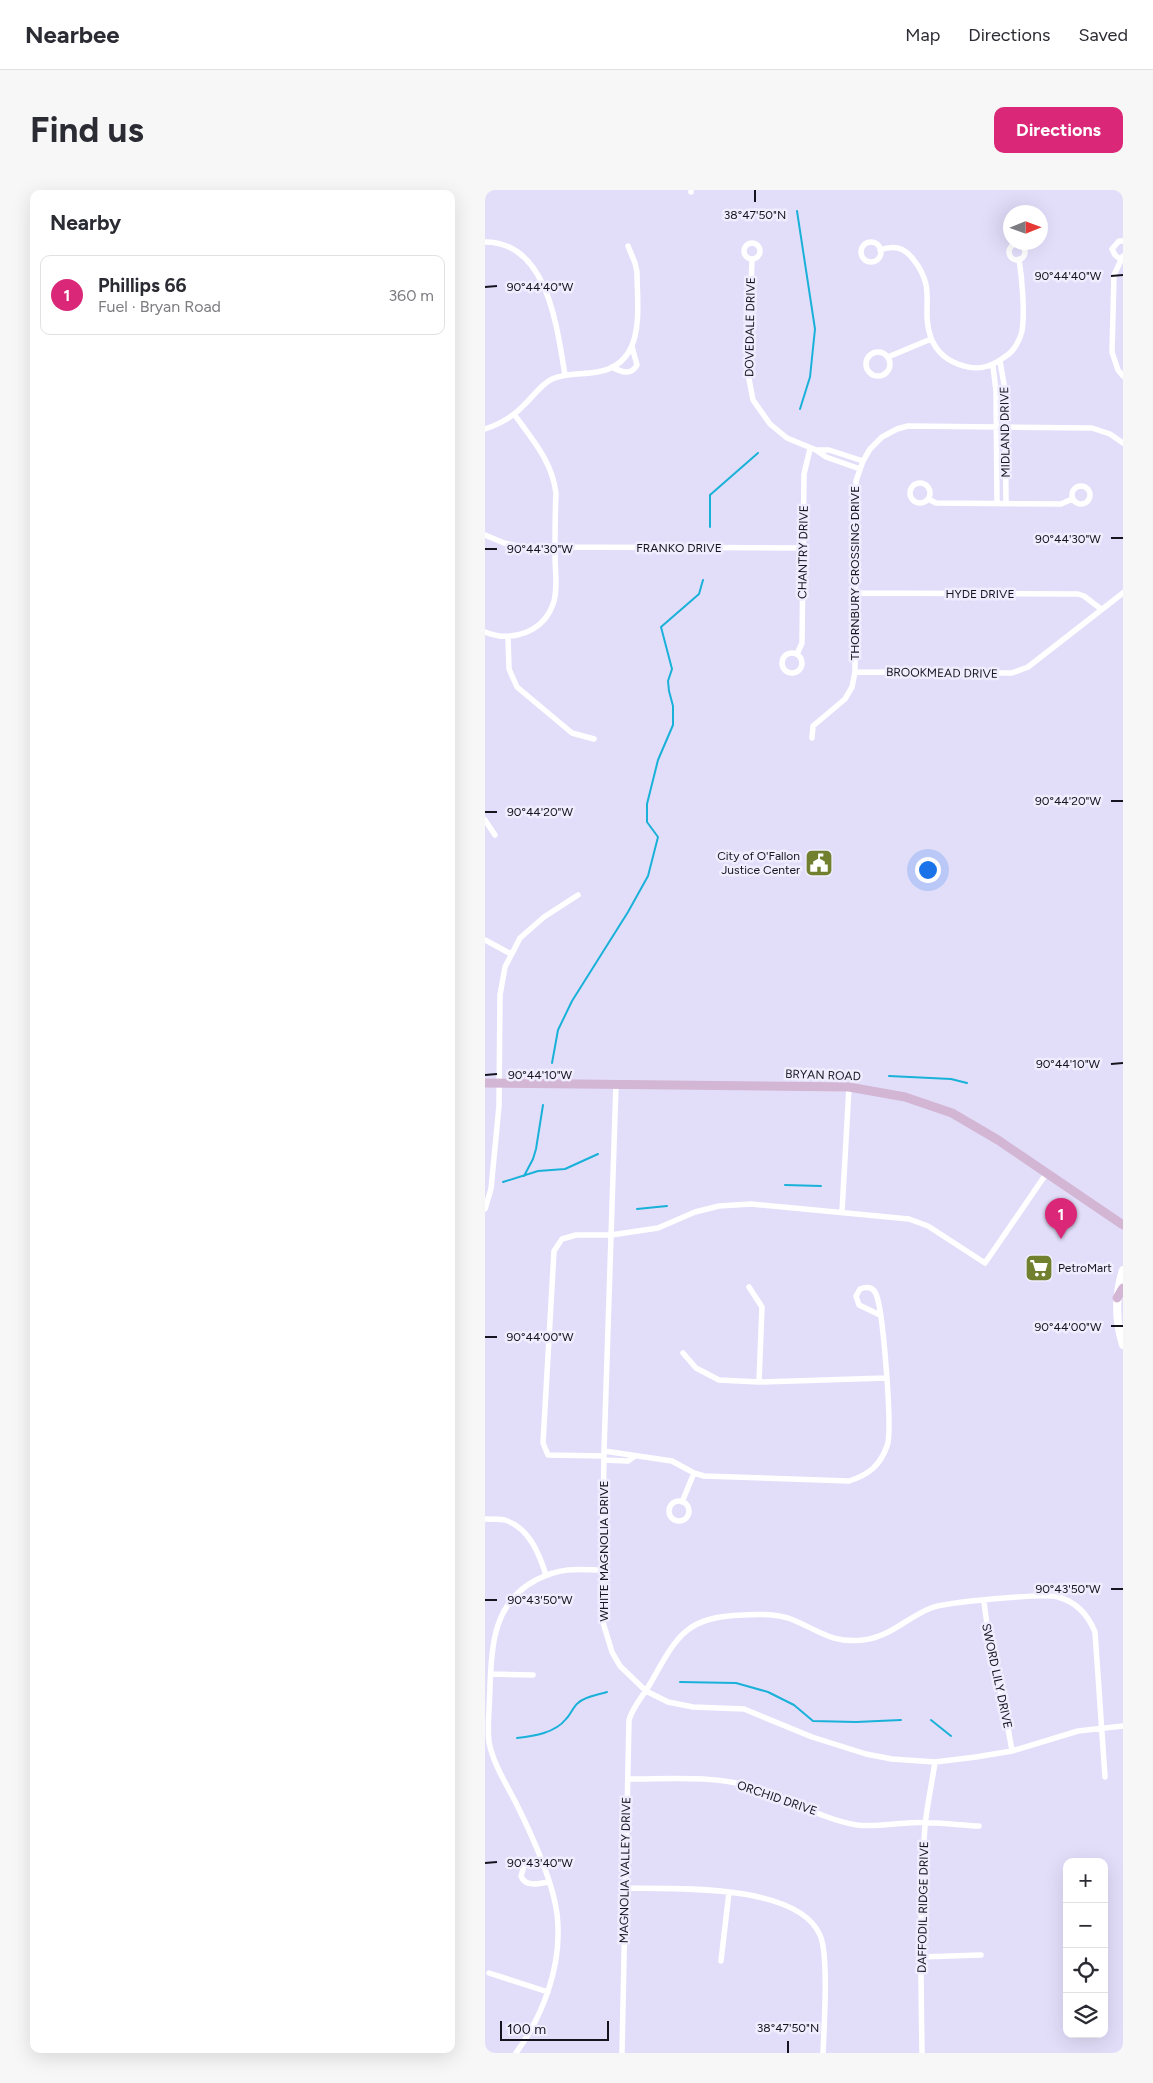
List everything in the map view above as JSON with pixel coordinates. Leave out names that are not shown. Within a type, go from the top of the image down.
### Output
[{"type":"main road","name":"BRYAN ROAD","points":[[485,1083],[849,1087],[905,1097],[952,1113],[999,1140],[1123,1225]]},
{"type":"main road","points":[[1113,1219],[1123,1217]]},
{"type":"main road","points":[[1117,1298],[1123,1288]]},
{"type":"street","points":[[1123,240],[1119,240],[1113,249],[1115,255],[1122,258],[1114,275],[1113,352],[1118,370],[1123,376]]},
{"type":"street","points":[[485,242],[501,243],[519,252],[535,271],[555,316],[565,374]]},
{"type":"street","points":[[485,428],[495,426],[514,414],[539,388],[552,379],[565,374],[595,373],[612,367],[630,352],[637,333],[637,272],[627,246]]},
{"type":"street","points":[[880,250],[896,247],[903,249],[919,266],[925,278],[928,292],[928,325],[931,339],[943,356],[955,364],[969,368],[993,366],[1010,354],[1019,341],[1022,330],[1019,259]]},
{"type":"street","name":"DOVEDALE DRIVE","points":[[752,259],[748,374],[753,400],[770,424],[787,438],[826,457],[860,469]]},
{"type":"street","points":[[888,357],[889,365],[883,374],[875,375],[869,371],[866,364],[871,354],[878,352],[888,357],[931,339]]},
{"type":"street","points":[[612,367],[620,371],[630,372],[635,369],[637,365],[632,346]]},
{"type":"street","name":"MIDLAND DRIVE","points":[[999,361],[1005,390],[1006,503]]},
{"type":"street","name":"MIDLAND DRIVE","points":[[993,366],[997,503]]},
{"type":"street","points":[[485,632],[508,637],[531,630],[549,614],[556,589],[556,493],[553,476],[547,460],[514,414]]},
{"type":"street","name":"THORNBURY CROSSING DRIVE","points":[[812,738],[812,729],[816,723],[845,699],[852,687],[855,672],[856,481],[863,461],[870,449],[882,437],[897,429],[919,425],[1092,428],[1109,434],[1123,443]]},
{"type":"street","name":"DOVEDALE DRIVE","points":[[813,450],[829,450],[863,461]]},
{"type":"street","name":"CHANTRY DRIVE","points":[[797,654],[802,643],[804,474],[813,450]]},
{"type":"street","points":[[928,499],[936,503],[1061,504],[1072,498]]},
{"type":"street","name":"FRANKO DRIVE","points":[[485,535],[513,546],[803,548]]},
{"type":"street","name":"HYDE DRIVE","points":[[855,593],[1077,594],[1084,596],[1101,609]]},
{"type":"street","name":"BROOKMEAD DRIVE","points":[[855,672],[1012,673],[1028,667],[1123,593]]},
{"type":"street","points":[[508,637],[509,669],[517,687],[572,733],[594,739]]},
{"type":"street","points":[[485,820],[495,835]]},
{"type":"street","points":[[485,1209],[491,1189],[500,1083],[500,995],[505,967],[520,938],[543,917],[578,895]]},
{"type":"street","points":[[485,940],[511,954]]},
{"type":"street","name":"WHITE MAGNOLIA DRIVE","points":[[616,1084],[604,1456],[602,1619],[608,1643],[620,1666],[646,1691],[668,1702],[744,1709],[812,1737],[866,1754],[892,1759],[935,1762],[1012,1751],[1078,1731],[1123,1726]]},
{"type":"street","points":[[842,1212],[849,1087]]},
{"type":"street","points":[[880,1315],[859,1305],[856,1296],[860,1288],[868,1287],[873,1289],[877,1295],[880,1315],[886,1378],[890,1434],[888,1445],[876,1466],[864,1476],[849,1481],[704,1476],[694,1474],[672,1461],[635,1456],[628,1461],[604,1456],[548,1455],[543,1443],[554,1251],[562,1239],[576,1235],[611,1235],[658,1228],[695,1212],[719,1206],[751,1204],[909,1220],[928,1226],[985,1263],[1046,1174]]},
{"type":"street","points":[[1123,1270],[1117,1298],[1117,1323],[1123,1345]]},
{"type":"street","points":[[749,1287],[762,1307],[759,1382]]},
{"type":"street","points":[[683,1353],[696,1368],[719,1380],[759,1382],[886,1378]]},
{"type":"street","points":[[682,1502],[694,1474]]},
{"type":"street","points":[[485,1519],[505,1520],[523,1532],[538,1550],[546,1575]]},
{"type":"street","points":[[516,2053],[541,2010],[548,1992],[557,1944],[557,1914],[540,1858],[500,1773],[489,1742],[494,1639],[498,1621],[510,1600],[525,1586],[546,1575],[567,1570],[602,1570]]},
{"type":"street","name":"MAGNOLIA VALLEY DRIVE","points":[[622,2053],[629,1720],[636,1705],[682,1634],[690,1626],[710,1618],[750,1615],[778,1616],[789,1618],[831,1638],[851,1641],[886,1635],[931,1608],[942,1605],[1050,1596],[1067,1600],[1076,1605],[1091,1622],[1095,1638],[1105,1778]]},
{"type":"street","name":"SWORD LILY DRIVE","points":[[984,1601],[989,1647],[1007,1717],[1012,1751]]},
{"type":"street","points":[[491,1674],[533,1675]]},
{"type":"street","name":"DAFFODIL RIDGE DRIVE","points":[[923,2053],[920,1957],[925,1824],[935,1762]]},
{"type":"street","name":"ORCHID DRIVE","points":[[628,1779],[720,1780],[755,1788],[837,1820],[856,1824],[876,1826],[909,1822],[979,1826]]},
{"type":"street","points":[[540,1858],[524,1866],[521,1876],[527,1884],[548,1882]]},
{"type":"street","points":[[625,1888],[729,1892],[755,1896],[780,1903],[801,1912],[814,1924],[821,1937],[824,1954],[823,2053]]},
{"type":"street","points":[[721,1961],[729,1892]]},
{"type":"street","points":[[920,1957],[981,1955]]},
{"type":"street","points":[[489,1974],[548,1992]]},
{"type":"waterway","points":[[797,211],[815,329],[810,377],[800,409]]},
{"type":"waterway","points":[[710,527],[710,495],[758,453]]},
{"type":"waterway","points":[[552,1063],[558,1030],[572,1001],[628,912],[648,876],[658,837],[647,822],[647,804],[658,760],[673,725],[673,706],[668,681],[672,669],[661,627],[699,594],[703,580]]},
{"type":"waterway","points":[[889,1076],[951,1079],[967,1083]]},
{"type":"waterway","points":[[524,1176],[536,1149],[543,1105]]},
{"type":"waterway","points":[[503,1182],[538,1171],[565,1169],[598,1154]]},
{"type":"waterway","points":[[785,1185],[821,1186]]},
{"type":"waterway","points":[[637,1209],[667,1206]]},
{"type":"waterway","points":[[680,1682],[736,1683],[768,1692],[794,1705],[813,1721],[901,1720]]},
{"type":"waterway","points":[[517,1738],[537,1735],[556,1728],[581,1701],[607,1692]]},
{"type":"waterway","points":[[931,1720],[951,1736]]},
{"type":"place","name":"City of O'Fallon Justice Center","points":[[819,863]]},
{"type":"place","name":"Phillips 66","points":[[1061,1239]]},
{"type":"place","name":"PetroMart","points":[[1039,1268]]}]
